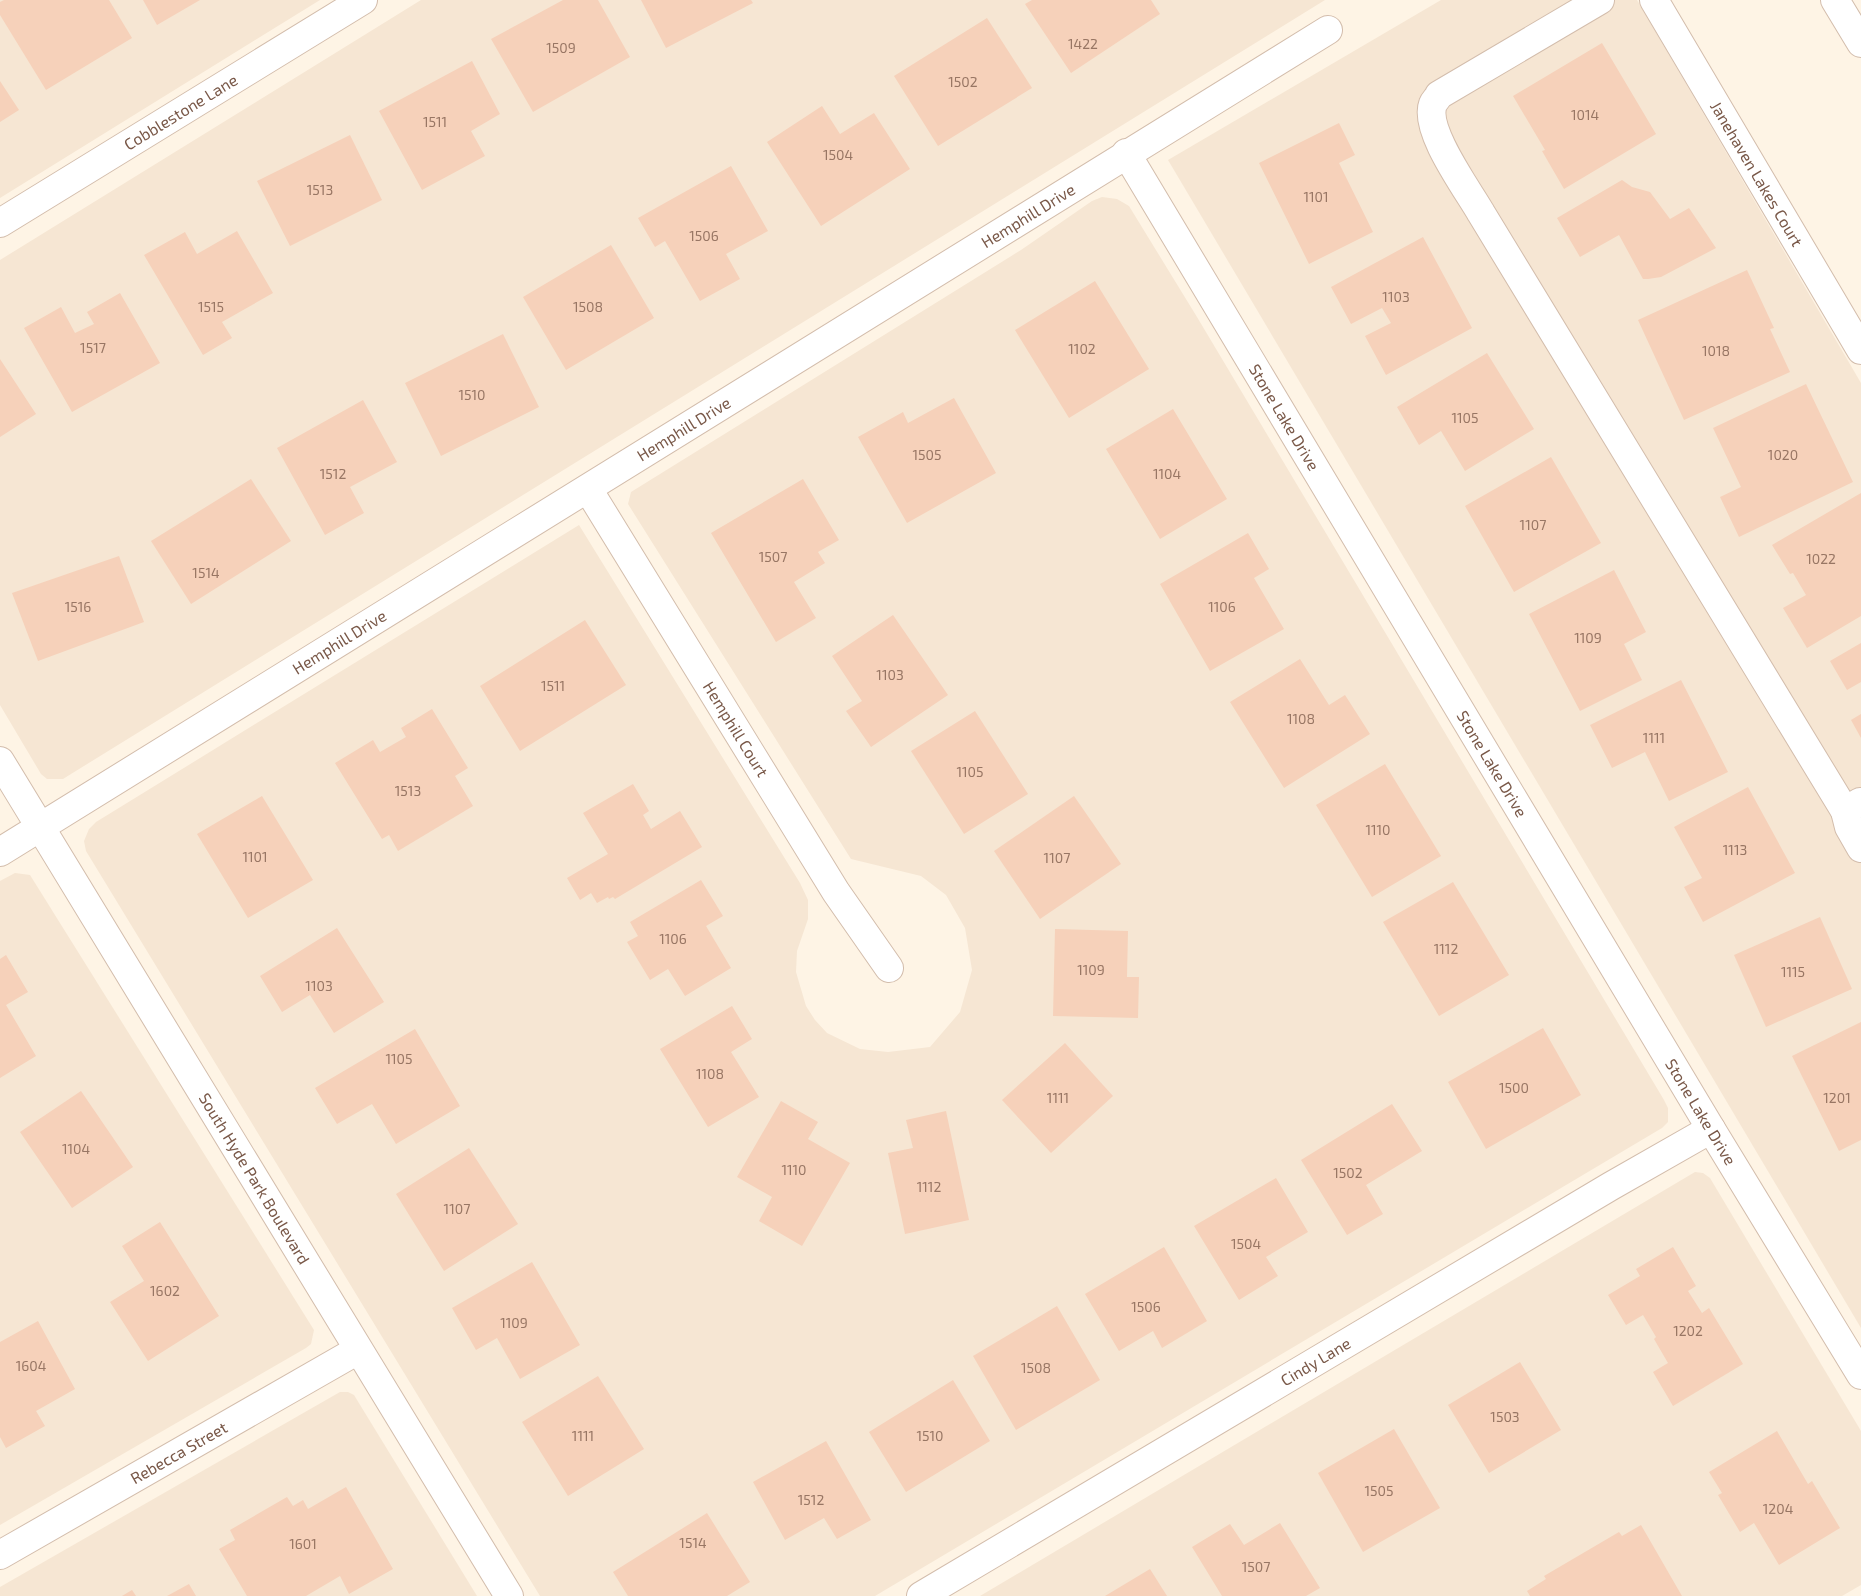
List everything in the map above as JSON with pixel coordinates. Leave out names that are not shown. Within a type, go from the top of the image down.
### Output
[{"type":"street","name":"Cobblestone Lane","points":[[0,223],[363,0]]},
{"type":"street","points":[[1600,0],[1440,95],[1432,105],[1432,120],[1440,143],[1458,174],[1853,806],[1848,827],[1861,848]]},
{"type":"street","name":"Janehaven Lakes Court","points":[[1654,0],[1861,350]]},
{"type":"street","points":[[1835,0],[1861,43]]},
{"type":"street","name":"Hemphill Drive","points":[[0,852],[588,489],[1126,153],[1328,30]]},
{"type":"street","name":"Stone Lake Drive","points":[[1126,153],[1711,1129],[1861,1374]]},
{"type":"street","name":"Hemphill Court","points":[[588,489],[836,892],[889,968]]},
{"type":"street","name":"South Hyde Park Boulevard","points":[[0,761],[39,828],[509,1596]]},
{"type":"street","name":"Cindy Lane","points":[[921,1596],[1611,1186],[1711,1129]]},
{"type":"street","name":"Rebecca Street","points":[[0,1554],[358,1350]]},
{"type":"shaded area","points":[[0,0],[320,0],[0,198]]},
{"type":"shaded area","points":[[421,0],[1325,0],[63,779],[47,779],[41,774],[0,705],[0,260]]},
{"type":"shaded area","points":[[1441,0],[1637,0],[1861,383],[1861,1328],[1168,160]]},
{"type":"shaded area","points":[[1102,197],[1117,199],[1129,206],[1197,317],[1664,1100],[1668,1108],[1668,1122],[1662,1128],[875,1596],[540,1596],[86,851],[84,841],[89,829],[96,822],[579,525],[800,883],[808,900],[808,919],[797,951],[796,972],[806,1006],[815,1020],[827,1033],[860,1049],[888,1052],[930,1047],[960,1012],[972,970],[965,928],[946,895],[921,876],[851,859],[628,504],[631,492],[1021,250],[1092,201]]},
{"type":"shaded area","points":[[15,873],[30,875],[314,1330],[311,1344],[306,1348],[0,1525],[0,881]]},
{"type":"shaded area","points":[[1695,1172],[1703,1173],[1710,1178],[1861,1431],[1861,1585],[1842,1596],[980,1596]]},
{"type":"shaded area","points":[[340,1392],[348,1392],[354,1395],[477,1596],[0,1596],[0,1587]]},
{"type":"building","points":[[4,0],[109,0],[132,38],[46,90],[0,15],[0,2]]},
{"type":"building","points":[[143,0],[200,0],[157,25]]},
{"type":"building","points":[[563,0],[598,0],[630,57],[533,112],[491,39]]},
{"type":"building","points":[[641,0],[751,0],[753,3],[666,48]]},
{"type":"building","points":[[1032,0],[1151,0],[1160,14],[1071,73],[1025,4]]},
{"type":"building","points":[[987,18],[1032,88],[938,146],[894,76]]},
{"type":"building","points":[[1602,43],[1656,134],[1564,189],[1542,151],[1545,150],[1513,96]]},
{"type":"building","points":[[472,61],[500,114],[471,131],[485,156],[422,190],[379,111]]},
{"type":"building","points":[[0,81],[19,110],[0,122]]},
{"type":"building","points":[[822,106],[840,134],[874,113],[910,169],[821,226],[767,142]]},
{"type":"building","points":[[1339,123],[1355,155],[1339,163],[1373,232],[1309,264],[1259,163]]},
{"type":"building","points":[[350,135],[382,200],[290,246],[257,181]]},
{"type":"building","points":[[731,166],[768,231],[726,254],[740,279],[700,301],[665,241],[655,247],[638,218]]},
{"type":"building","points":[[1622,180],[1632,187],[1650,192],[1670,219],[1689,208],[1716,248],[1661,277],[1648,279],[1643,279],[1619,235],[1580,257],[1557,218]]},
{"type":"building","points":[[237,231],[273,293],[222,322],[232,338],[203,355],[144,255],[185,232],[197,254]]},
{"type":"building","points":[[1423,237],[1472,328],[1386,375],[1365,336],[1391,323],[1382,308],[1351,324],[1331,287]]},
{"type":"building","points":[[611,245],[654,318],[566,370],[523,297]]},
{"type":"building","points":[[1747,270],[1774,328],[1770,329],[1790,372],[1684,420],[1638,320]]},
{"type":"building","points":[[1095,281],[1149,369],[1069,418],[1015,330]]},
{"type":"building","points":[[120,293],[160,363],[72,412],[24,328],[61,307],[75,333],[94,324],[87,312]]},
{"type":"building","points":[[503,334],[539,407],[441,456],[405,383]]},
{"type":"building","points":[[1487,353],[1534,429],[1465,471],[1441,431],[1419,445],[1397,407]]},
{"type":"building","points":[[0,359],[36,414],[0,437]]},
{"type":"building","points":[[1806,384],[1853,482],[1739,537],[1720,497],[1741,487],[1713,428]]},
{"type":"building","points":[[954,398],[996,473],[907,523],[858,437],[903,412],[908,423]]},
{"type":"building","points":[[363,400],[397,462],[350,487],[364,513],[325,535],[277,448]]},
{"type":"building","points":[[1173,409],[1227,499],[1160,539],[1106,449]]},
{"type":"building","points":[[1551,457],[1601,543],[1514,592],[1465,506]]},
{"type":"building","points":[[251,479],[291,541],[191,604],[151,541]]},
{"type":"building","points":[[803,479],[839,540],[818,552],[825,563],[794,582],[816,618],[776,642],[711,533]]},
{"type":"building","points":[[1861,493],[1861,616],[1807,648],[1783,608],[1806,595],[1793,573],[1790,574],[1772,545]]},
{"type":"building","points":[[1248,533],[1269,569],[1254,578],[1284,629],[1210,671],[1160,584]]},
{"type":"building","points":[[119,556],[144,622],[38,661],[12,593]]},
{"type":"building","points":[[1614,570],[1646,632],[1624,644],[1642,680],[1580,711],[1529,614]]},
{"type":"building","points":[[893,615],[948,695],[871,747],[846,711],[862,701],[832,656]]},
{"type":"building","points":[[585,620],[626,685],[520,751],[480,686]]},
{"type":"building","points":[[1861,643],[1861,682],[1847,690],[1830,661]]},
{"type":"building","points":[[1300,659],[1329,705],[1345,695],[1370,734],[1284,788],[1230,702]]},
{"type":"building","points":[[1681,680],[1728,772],[1669,801],[1645,752],[1612,768],[1590,725]]},
{"type":"building","points":[[432,709],[468,768],[455,776],[473,806],[398,851],[389,835],[382,839],[335,763],[373,740],[380,752],[406,737],[401,728]]},
{"type":"building","points":[[975,711],[1028,794],[964,834],[911,751]]},
{"type":"building","points":[[1861,714],[1861,738],[1851,720]]},
{"type":"building","points":[[1385,764],[1441,856],[1372,897],[1316,805]]},
{"type":"building","points":[[633,784],[649,811],[643,815],[651,829],[680,811],[702,847],[615,899],[613,897],[609,899],[608,897],[597,903],[591,893],[580,900],[567,878],[608,854],[583,813]]},
{"type":"building","points":[[1748,787],[1795,873],[1703,922],[1684,887],[1702,878],[1674,827]]},
{"type":"building","points":[[262,796],[313,880],[248,918],[197,834]]},
{"type":"building","points":[[1074,796],[1121,864],[1040,919],[994,851]]},
{"type":"building","points":[[701,880],[723,916],[706,926],[731,968],[685,996],[668,969],[650,980],[627,942],[638,936],[630,922]]},
{"type":"building","points":[[1453,882],[1509,975],[1439,1016],[1383,922]]},
{"type":"building","points":[[1820,917],[1852,989],[1766,1027],[1734,955]]},
{"type":"building","points":[[337,928],[384,1002],[334,1033],[310,995],[282,1012],[260,976]]},
{"type":"building","points":[[1055,929],[1128,931],[1127,977],[1139,977],[1138,1018],[1053,1016]]},
{"type":"building","points":[[6,955],[28,992],[6,1005],[36,1056],[0,1078],[0,959]]},
{"type":"building","points":[[732,1006],[752,1039],[731,1052],[759,1097],[708,1127],[660,1049]]},
{"type":"building","points":[[1861,1022],[1861,1140],[1839,1151],[1792,1056]]},
{"type":"building","points":[[1543,1028],[1581,1095],[1486,1149],[1448,1082]]},
{"type":"building","points":[[415,1029],[460,1106],[396,1144],[372,1104],[337,1124],[315,1088]]},
{"type":"building","points":[[1065,1043],[1113,1096],[1051,1153],[1002,1100]]},
{"type":"building","points":[[81,1091],[133,1167],[72,1208],[20,1132]]},
{"type":"building","points":[[781,1101],[818,1122],[808,1139],[850,1163],[802,1246],[759,1221],[772,1197],[737,1177]]},
{"type":"building","points":[[1392,1104],[1422,1151],[1366,1185],[1383,1214],[1347,1235],[1301,1160]]},
{"type":"building","points":[[946,1111],[969,1220],[905,1234],[888,1153],[913,1148],[906,1120]]},
{"type":"building","points":[[469,1148],[518,1224],[444,1271],[396,1194]]},
{"type":"building","points":[[1276,1178],[1308,1232],[1266,1257],[1278,1276],[1239,1300],[1194,1226]]},
{"type":"building","points":[[160,1222],[219,1316],[148,1361],[110,1302],[144,1281],[122,1246]]},
{"type":"building","points":[[1164,1247],[1207,1321],[1162,1348],[1153,1331],[1119,1351],[1085,1294]]},
{"type":"building","points":[[1673,1247],[1696,1286],[1688,1291],[1702,1313],[1709,1308],[1743,1364],[1673,1406],[1653,1372],[1668,1363],[1654,1339],[1656,1337],[1643,1315],[1626,1325],[1608,1295],[1640,1276],[1636,1269]]},
{"type":"building","points":[[532,1262],[580,1345],[520,1379],[497,1338],[476,1350],[452,1308]]},
{"type":"building","points":[[1057,1306],[1100,1380],[1016,1430],[973,1356]]},
{"type":"building","points":[[38,1321],[75,1389],[36,1411],[45,1426],[6,1448],[0,1437],[0,1342]]},
{"type":"building","points":[[1520,1362],[1561,1430],[1489,1473],[1448,1405]]},
{"type":"building","points":[[598,1376],[644,1449],[568,1496],[522,1422]]},
{"type":"building","points":[[953,1380],[990,1441],[906,1492],[869,1432]]},
{"type":"building","points":[[1394,1429],[1440,1508],[1363,1552],[1318,1473]]},
{"type":"building","points":[[1777,1431],[1808,1484],[1812,1481],[1840,1528],[1779,1565],[1754,1523],[1740,1532],[1718,1495],[1722,1493],[1709,1472]]},
{"type":"building","points":[[826,1441],[871,1520],[837,1539],[824,1518],[785,1540],[753,1482]]},
{"type":"building","points":[[346,1487],[393,1569],[349,1594],[340,1576],[306,1596],[247,1596],[219,1549],[235,1540],[230,1530],[287,1497],[293,1506],[303,1500],[308,1509]]},
{"type":"building","points":[[707,1513],[750,1582],[727,1596],[628,1596],[613,1572]]},
{"type":"building","points":[[1280,1523],[1320,1588],[1306,1596],[1222,1596],[1192,1547],[1230,1524],[1244,1545]]},
{"type":"building","points":[[1641,1525],[1682,1596],[1530,1596],[1527,1591],[1546,1579],[1544,1576],[1619,1532],[1622,1536]]},
{"type":"building","points":[[1150,1569],[1167,1596],[1105,1596]]},
{"type":"building","points":[[189,1584],[196,1596],[167,1596]]},
{"type":"building","points":[[132,1590],[136,1596],[122,1596]]}]
